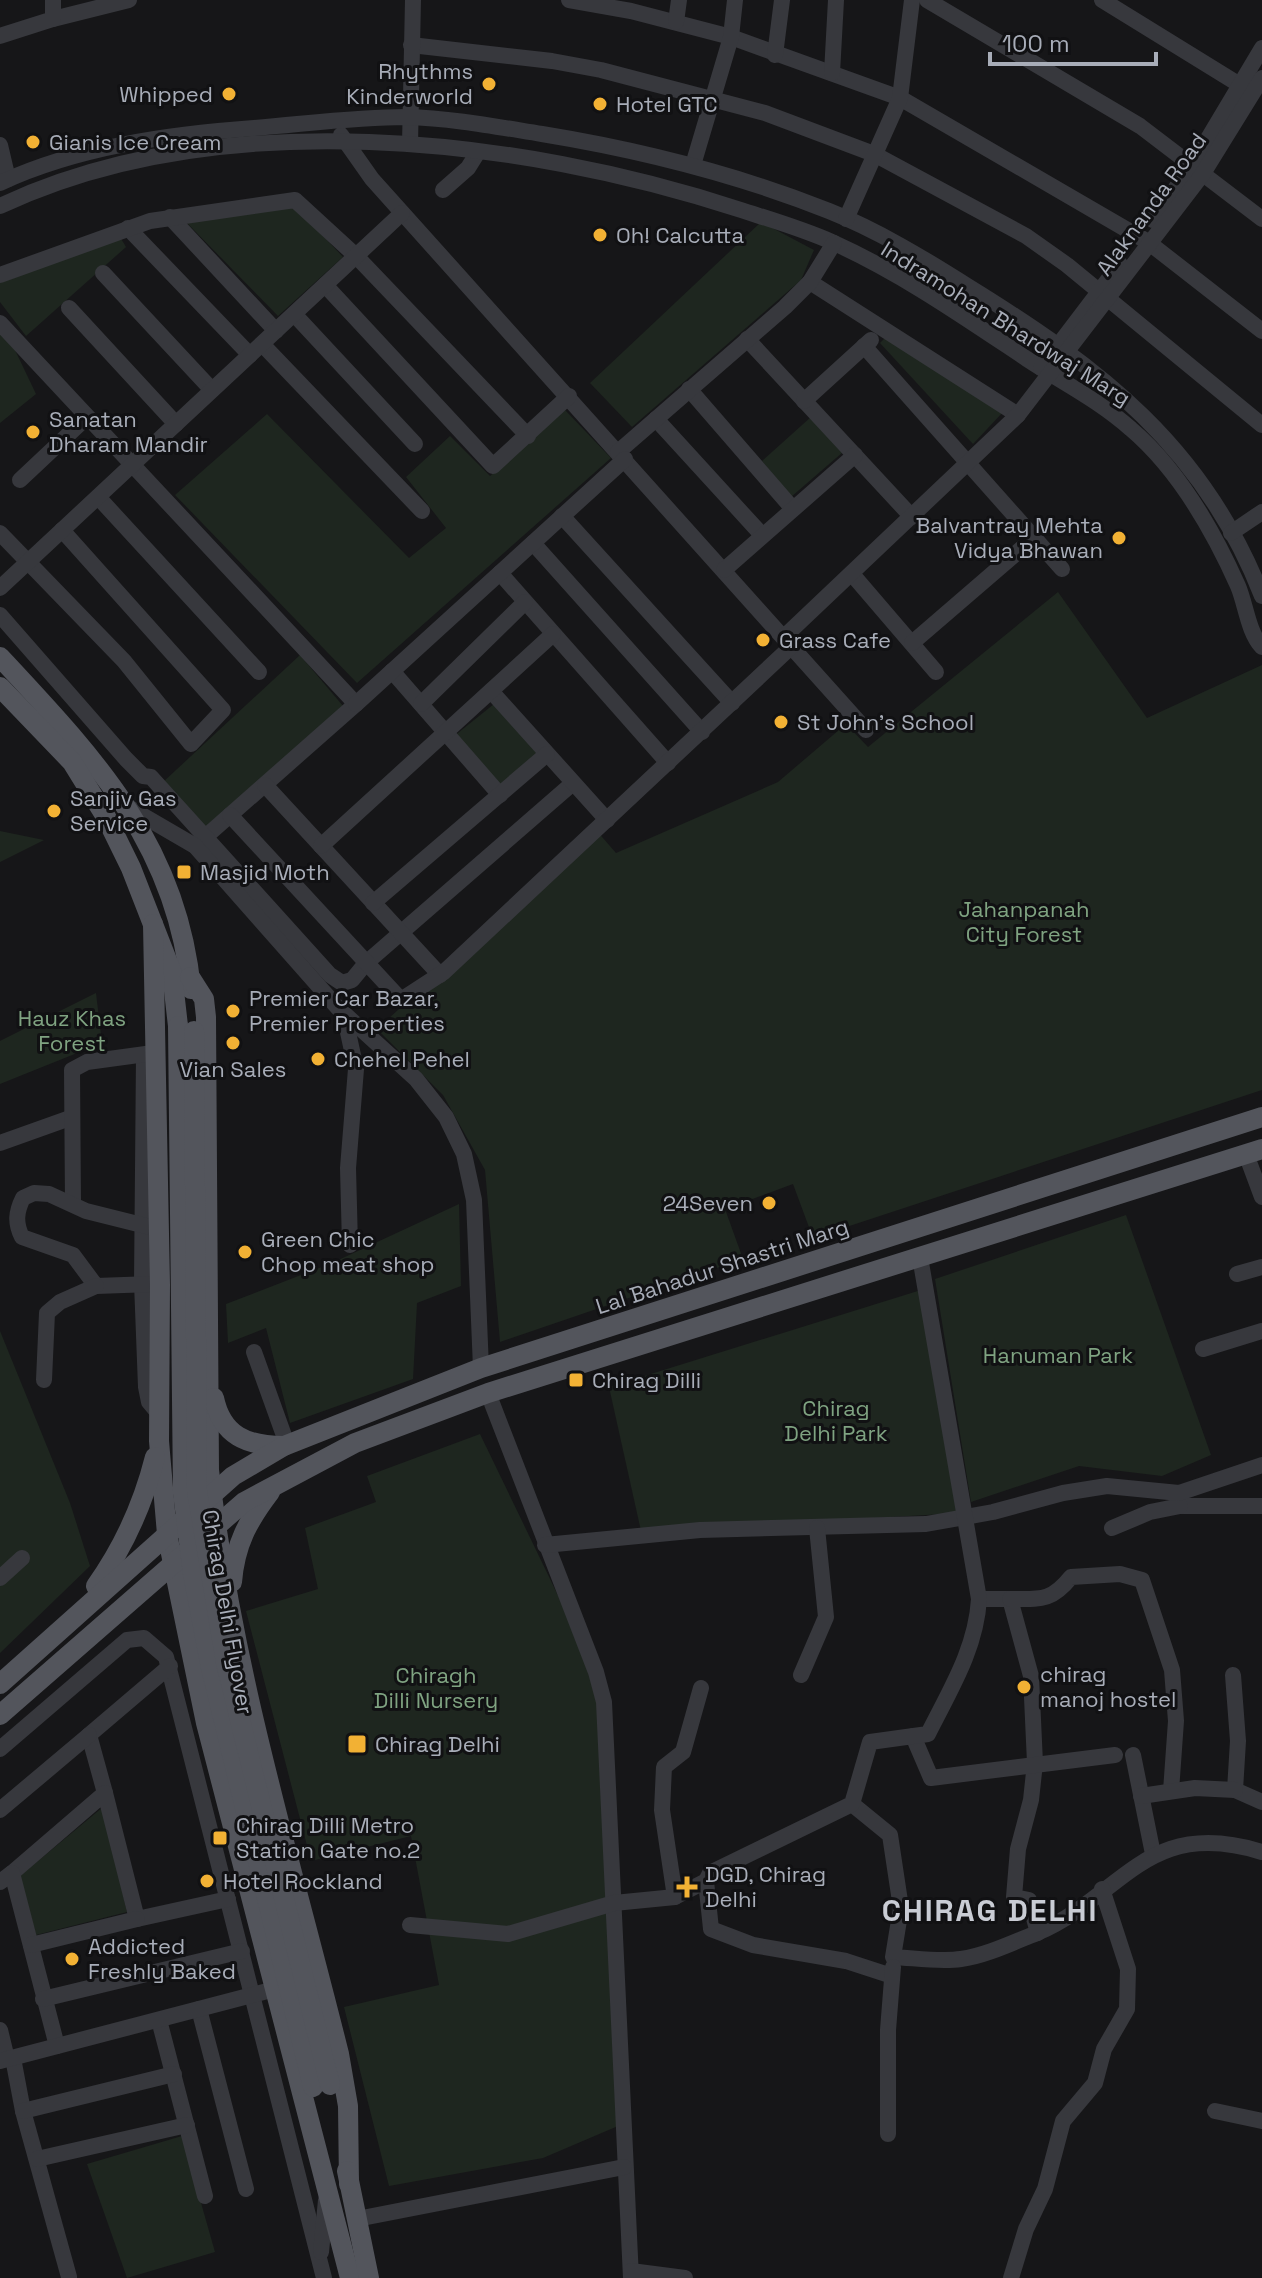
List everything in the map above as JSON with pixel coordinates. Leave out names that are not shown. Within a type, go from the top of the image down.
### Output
[{"type":"main road","points":[[0,657],[81,744],[128,807],[159,861],[169,889],[190,977],[204,999],[208,1367],[215,1526],[238,1658],[339,2054],[348,2106],[349,2184],[369,2278]]},
{"type":"main road","name":"Chirag Delhi Flyover","points":[[0,687],[72,762],[118,843],[172,973],[186,1029]]},
{"type":"main road","points":[[153,924],[151,1227],[159,1441],[167,1534],[184,1623],[233,1825],[350,2278]]},
{"type":"main road","name":"Chirag Delhi Flyover","points":[[190,977],[186,1029],[197,1491],[226,1663],[322,2086],[349,2184]]},
{"type":"main road","name":"Lal Bahadur Shastri Marg","points":[[72,1619],[233,1476],[285,1445],[481,1368],[1262,1117]]},
{"type":"main road","points":[[0,1715],[244,1502],[355,1443],[488,1393],[1254,1151]]},
{"type":"main road","points":[[154,1285],[168,1306],[183,1311],[199,1306],[207,1288]]},
{"type":"main road","points":[[208,1367],[217,1413],[227,1429],[253,1445],[285,1445]]},
{"type":"main road","points":[[0,1684],[72,1619],[121,1550],[146,1496],[159,1441]]},
{"type":"main road","points":[[230,1610],[234,1557],[244,1530],[277,1482]]},
{"type":"main road","points":[[128,1603],[153,1596],[164,1598],[175,1605],[184,1623]]},
{"type":"main road","points":[[233,1825],[279,1814]]},
{"type":"main road","name":"Chirag Delhi Flyover","points":[[322,2086],[343,2251]]},
{"type":"street","points":[[53,0],[53,19]]},
{"type":"street","points":[[0,36],[103,3],[129,0]]},
{"type":"street","points":[[410,144],[413,0]]},
{"type":"street","points":[[574,0],[631,5],[676,22],[731,37],[900,98],[1144,240],[1262,331]]},
{"type":"street","points":[[676,22],[679,0]]},
{"type":"street","points":[[693,165],[731,37],[735,0]]},
{"type":"street","points":[[775,55],[782,0]]},
{"type":"street","points":[[832,73],[836,0]]},
{"type":"street","points":[[846,219],[900,98],[912,0]]},
{"type":"street","points":[[927,0],[1140,126],[1262,219]]},
{"type":"street","points":[[1102,0],[1252,93],[1262,48]]},
{"type":"street","points":[[411,45],[552,61],[778,117],[874,154],[1026,236],[1262,425]]},
{"type":"street","name":"Alaknanda Road","points":[[366,963],[400,1001],[440,975],[732,703],[852,574],[1018,415],[1046,371],[1197,171],[1262,78]]},
{"type":"street","name":"Indramohan Bhardwaj Marg","points":[[4,181],[92,152],[173,136],[332,119],[409,117],[571,139],[693,165],[846,219],[937,267],[1064,347],[1141,410],[1205,487],[1262,596]]},
{"type":"street","points":[[332,119],[343,139],[402,213],[866,730]]},
{"type":"street","name":"Indramohan Bhardwaj Marg","points":[[0,206],[24,195],[123,164],[219,150],[343,139],[478,152],[680,190],[834,243],[919,289],[1132,429],[1163,463],[1214,538],[1262,647]]},
{"type":"street","points":[[0,145],[4,181]]},
{"type":"street","points":[[443,190],[468,168],[478,152]]},
{"type":"street","points":[[0,275],[128,228],[170,217],[295,200],[356,256],[528,436]]},
{"type":"street","points":[[0,588],[402,213]]},
{"type":"street","points":[[170,217],[276,331]]},
{"type":"street","points":[[128,228],[422,511]]},
{"type":"street","points":[[201,841],[533,543],[656,419],[810,282],[834,243]]},
{"type":"street","points":[[103,273],[212,390]]},
{"type":"street","points":[[810,282],[1018,415]]},
{"type":"street","points":[[325,285],[488,464],[498,464],[569,396]]},
{"type":"street","points":[[69,308],[176,424]]},
{"type":"street","points":[[294,314],[415,444]]},
{"type":"street","points":[[0,323],[356,704]]},
{"type":"street","points":[[804,401],[883,328]]},
{"type":"street","points":[[747,339],[912,517]]},
{"type":"street","points":[[864,346],[1062,569]]},
{"type":"street","points":[[689,389],[793,509]]},
{"type":"street","points":[[20,480],[87,417]]},
{"type":"street","points":[[656,419],[762,535]]},
{"type":"street","points":[[724,570],[855,455]]},
{"type":"street","points":[[98,497],[259,672]]},
{"type":"street","points":[[1231,533],[1262,512]]},
{"type":"street","points":[[562,516],[732,703]]},
{"type":"street","points":[[0,533],[133,671],[191,744],[223,710],[62,530]]},
{"type":"street","points":[[912,643],[1035,537]]},
{"type":"street","points":[[533,543],[702,732]]},
{"type":"street","points":[[500,573],[668,763]]},
{"type":"street","points":[[852,574],[936,672]]},
{"type":"street","points":[[421,704],[525,602]]},
{"type":"street","points":[[0,615],[126,759],[143,776],[151,777],[344,1014],[416,1079],[446,1117],[464,1154],[474,1200],[481,1368]]},
{"type":"street","points":[[321,846],[553,634]]},
{"type":"street","points":[[392,671],[500,795]]},
{"type":"street","points":[[491,691],[607,820]]},
{"type":"street","points":[[373,903],[547,754]]},
{"type":"street","points":[[128,807],[201,841],[330,975],[342,983],[352,980],[366,963],[573,783]]},
{"type":"street","points":[[265,785],[440,975]]},
{"type":"street","points":[[230,815],[366,963]]},
{"type":"street","points":[[344,1014],[356,1069],[348,1168],[350,1245]]},
{"type":"street","points":[[73,1204],[70,1079],[78,1065],[150,1054]]},
{"type":"street","points":[[0,1143],[70,1118]]},
{"type":"street","points":[[1254,1151],[1261,1191]]},
{"type":"street","points":[[96,1286],[73,1255],[22,1237],[17,1227],[18,1209],[23,1198],[34,1193],[49,1194],[103,1216],[151,1227]]},
{"type":"street","points":[[892,1976],[846,1961],[753,1945],[711,1929],[706,1881],[710,1873],[852,1804],[870,1742],[928,1734],[977,1628],[979,1599],[920,1257]]},
{"type":"street","points":[[1237,1274],[1262,1267]]},
{"type":"street","points":[[44,1380],[47,1313],[60,1302],[96,1286],[154,1285]]},
{"type":"street","points":[[1203,1349],[1262,1331]]},
{"type":"street","points":[[254,1352],[285,1445]]},
{"type":"street","points":[[488,1393],[596,1672],[604,1702],[631,2275],[685,2278]]},
{"type":"street","points":[[1112,1528],[1262,1465]]},
{"type":"street","points":[[545,1545],[700,1530],[926,1524],[1107,1486],[1180,1499],[1262,1506]]},
{"type":"street","points":[[801,1675],[824,1628],[826,1617],[817,1528]]},
{"type":"street","points":[[0,1578],[22,1558]]},
{"type":"street","points":[[979,1599],[1048,1597],[1057,1594],[1071,1577],[1138,1576],[1142,1580],[1172,1670],[1176,1721],[1171,1791]]},
{"type":"street","points":[[1010,1599],[1031,1676],[1035,1763],[1031,1800],[1018,1849],[1014,1897],[1029,1900],[1038,1933]]},
{"type":"street","points":[[0,1749],[127,1640],[144,1638],[152,1642],[170,1666],[322,2270]]},
{"type":"street","points":[[0,1810],[170,1666]]},
{"type":"street","points":[[1233,1675],[1238,1741],[1235,1790]]},
{"type":"street","points":[[675,1897],[662,1810],[664,1767],[683,1752],[701,1688]]},
{"type":"street","points":[[89,1735],[137,1919]]},
{"type":"street","points":[[913,1736],[931,1778],[1115,1755]]},
{"type":"street","points":[[1133,1755],[1153,1854]]},
{"type":"street","points":[[1141,1796],[1171,1791],[1235,1790],[1262,1802]]},
{"type":"street","points":[[57,2046],[31,1945],[6,1878],[105,1793]]},
{"type":"street","points":[[852,1804],[890,1835],[901,1908],[893,1957],[888,2134]]},
{"type":"street","points":[[893,1957],[961,1959],[1038,1933],[1073,1913],[1153,1854],[1174,1848],[1224,1844],[1262,1852]]},
{"type":"street","points":[[410,1925],[508,1934],[614,1903],[675,1897],[706,1881]]},
{"type":"street","points":[[1011,2278],[1018,2251],[1045,2189],[1063,2121],[1095,2083],[1104,2049],[1127,2009],[1128,1969],[1102,1889]]},
{"type":"street","points":[[31,1945],[228,1899]]},
{"type":"street","points":[[43,1999],[242,1951]]},
{"type":"street","points":[[6,2060],[275,1989]]},
{"type":"street","points":[[199,2009],[246,2189]]},
{"type":"street","points":[[159,2020],[205,2196]]},
{"type":"street","points":[[0,2030],[69,2277]]},
{"type":"street","points":[[23,2111],[174,2074]]},
{"type":"street","points":[[1215,2111],[1262,2121]]},
{"type":"street","points":[[37,2159],[187,2125]]},
{"type":"street","points":[[357,2219],[624,2167]]},
{"type":"street","points":[[322,2270],[327,2192]]},
{"type":"green space","points":[[296,207],[343,257],[278,316],[187,223]]},
{"type":"green space","points":[[761,222],[814,250],[801,280],[632,427],[590,383]]},
{"type":"green space","points":[[120,237],[126,247],[26,336],[0,302],[0,281]]},
{"type":"green space","points":[[0,334],[15,350],[36,394],[0,423]]},
{"type":"green space","points":[[886,337],[1003,412],[973,444],[880,343]]},
{"type":"green space","points":[[565,410],[611,458],[357,683],[175,495],[267,414],[409,558],[446,528],[406,477],[450,436],[490,476]]},
{"type":"green space","points":[[811,417],[843,452],[791,497],[762,461]]},
{"type":"green space","name":"Jahanpanah City Forest","points":[[1058,592],[1147,718],[1262,665],[1262,1090],[813,1238],[793,1184],[725,1209],[743,1259],[500,1342],[485,1170],[443,1095],[377,1029],[596,830],[616,853],[778,782],[846,724],[868,747]]},
{"type":"green space","points":[[300,655],[343,706],[203,829],[162,783]]},
{"type":"green space","points":[[494,704],[541,756],[501,789],[453,737]]},
{"type":"green space","points":[[0,831],[44,840],[0,862]]},
{"type":"green space","name":"Hauz Khas Forest","points":[[96,993],[102,1043],[0,1084],[0,1041]]},
{"type":"green space","points":[[459,1204],[461,1286],[417,1303],[413,1379],[290,1423],[266,1328],[228,1343],[226,1304],[332,1263]]},
{"type":"green space","name":"Hanuman Park","points":[[1126,1215],[1211,1455],[1162,1476],[1079,1466],[971,1502],[935,1279]]},
{"type":"green space","name":"Chirag Delhi Park","points":[[921,1290],[962,1513],[641,1531],[609,1387]]},
{"type":"green space","points":[[0,1331],[70,1503],[90,1566],[0,1653]]},
{"type":"green space","name":"Chiragh Dilli Nursery","points":[[480,1434],[580,1641],[597,1704],[618,2126],[543,2158],[389,2186],[344,2007],[439,1985],[411,1836],[311,1861],[246,1611],[318,1589],[305,1528],[376,1502],[367,1476]]},
{"type":"green space","points":[[103,1807],[127,1912],[36,1935],[20,1876]]},
{"type":"green space","points":[[182,2136],[215,2252],[127,2278],[87,2164]]},
{"type":"place","name":"Rhythms Kinderworld","points":[[489,84]]},
{"type":"place","name":"Whipped","points":[[229,94]]},
{"type":"place","name":"Hotel GTC","points":[[600,104]]},
{"type":"place","name":"Gianis Ice Cream","points":[[33,142]]},
{"type":"place","name":"Oh! Calcutta","points":[[600,235]]},
{"type":"place","name":"Sanatan Dharam Mandir","points":[[33,432]]},
{"type":"place","name":"Balvantray Mehta Vidya Bhawan","points":[[1119,538]]},
{"type":"place","name":"Grass Cafe","points":[[763,640]]},
{"type":"place","name":"St John's School","points":[[781,722]]},
{"type":"place","name":"Sanjiv Gas Service","points":[[54,811]]},
{"type":"place","name":"Masjid Moth","points":[[184,872]]},
{"type":"place","name":"Premier Car Bazar, Premier Properties","points":[[233,1011]]},
{"type":"place","name":"Vian Sales","points":[[233,1043]]},
{"type":"place","name":"Chehel Pehel","points":[[318,1059]]},
{"type":"place","name":"24Seven","points":[[769,1203]]},
{"type":"place","name":"Green Chic Chop meat shop","points":[[245,1252]]},
{"type":"place","name":"Chirag Dilli","points":[[576,1380]]},
{"type":"place","name":"chirag manoj hostel","points":[[1024,1687]]},
{"type":"place","name":"Chirag Delhi","points":[[357,1744]]},
{"type":"place","name":"Chirag Dilli Metro Station Gate no.2","points":[[220,1838]]},
{"type":"place","name":"Hotel Rockland","points":[[207,1881]]},
{"type":"place","name":"DGD, Chirag Delhi","points":[[687,1887]]},
{"type":"place","name":"Addicted Freshly Baked","points":[[72,1959]]},
{"type":"district","name":"CHIRAG DELHI","points":[[990,1911]]}]
